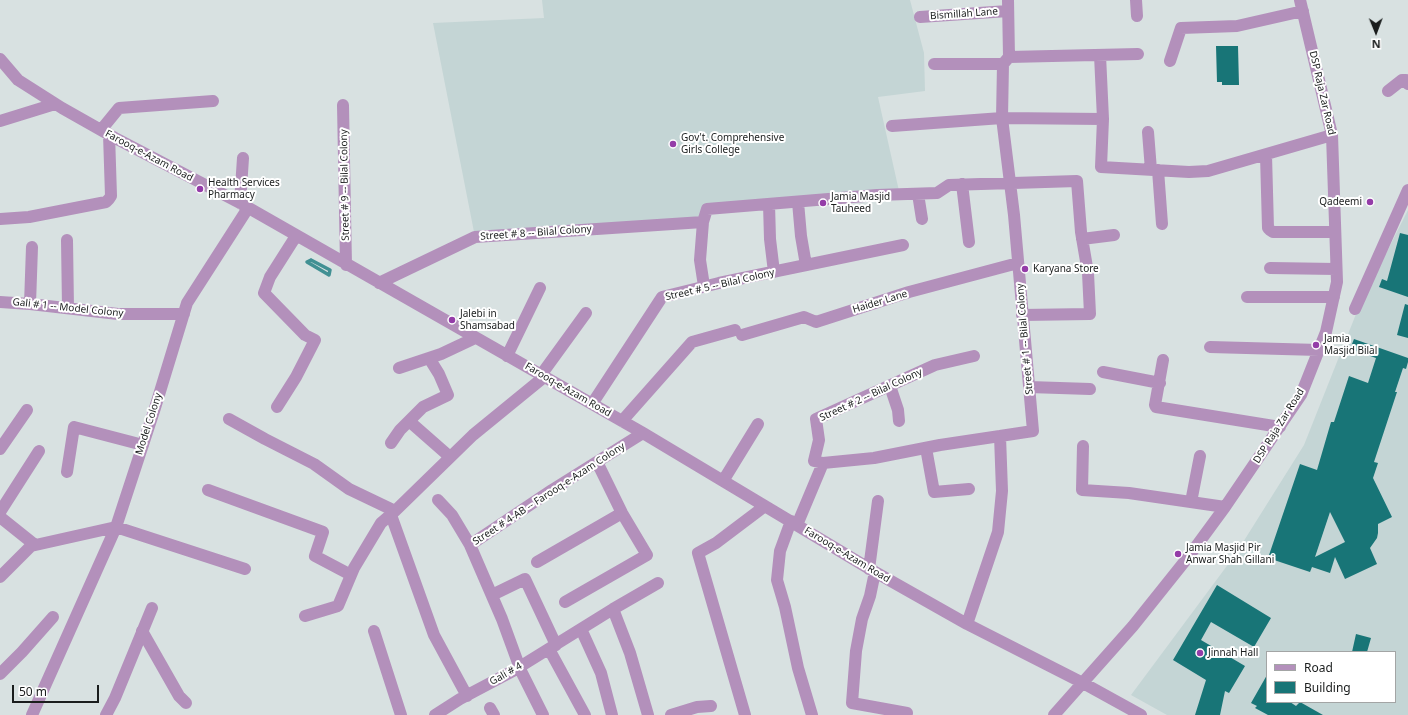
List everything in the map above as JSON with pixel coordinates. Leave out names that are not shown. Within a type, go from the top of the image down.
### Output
[{"type":"street","points":[[1136,0],[1136,16]]},
{"type":"street","name":"Bismillah Lane","points":[[920,17],[1008,5]]},
{"type":"street","name":"Street # 1 -- Bilal Colony","points":[[1000,436],[1033,431],[1018,263],[1002,118],[1008,5]]},
{"type":"street","points":[[1170,61],[1181,28],[1237,26],[1302,6]]},
{"type":"street","name":"DSP Raja Zar Road","points":[[1054,715],[1133,626],[1189,556],[1225,507],[1301,395],[1326,332],[1337,282],[1332,135],[1302,6]]},
{"type":"street","points":[[934,64],[1138,54]]},
{"type":"street","points":[[1100,55],[1103,119],[1102,167],[1208,171],[1332,135]]},
{"type":"street","name":"Farooq-e-Azam Road","points":[[0,60],[18,80],[55,104],[244,206],[622,421],[872,570],[966,624],[1083,683],[1141,715]]},
{"type":"street","points":[[1388,91],[1402,80],[1406,80],[1408,84]]},
{"type":"street","points":[[0,220],[29,217],[106,202],[111,196],[105,132],[119,108],[213,101]]},
{"type":"street","points":[[0,121],[55,104]]},
{"type":"street","name":"Street # 9 -- Bilal Colony","points":[[343,105],[346,265]]},
{"type":"street","points":[[892,126],[1002,118],[1103,119]]},
{"type":"street","points":[[1148,132],[1162,224]]},
{"type":"street","points":[[1266,155],[1268,228],[1273,232],[1335,232]]},
{"type":"street","points":[[242,158],[244,206]]},
{"type":"street","points":[[704,286],[700,260],[703,222],[707,209],[877,195],[937,193],[949,185],[962,184],[1077,181],[1082,239],[1088,273],[1090,314],[1022,315]]},
{"type":"street","points":[[962,184],[969,242]]},
{"type":"street","points":[[1355,309],[1408,190]]},
{"type":"street","points":[[918,194],[922,219]]},
{"type":"street","points":[[798,202],[800,236],[806,265]]},
{"type":"street","points":[[769,204],[770,239],[774,272]]},
{"type":"street","name":"Model Colony","points":[[32,715],[116,527],[187,303],[244,206]]},
{"type":"street","name":"Street # 8 -- Bilal Colony","points":[[379,283],[475,237],[703,222]]},
{"type":"street","points":[[1082,239],[1114,235]]},
{"type":"street","points":[[277,407],[296,377],[315,340],[305,335],[264,293],[270,277],[296,236]]},
{"type":"street","points":[[67,240],[68,308]]},
{"type":"street","name":"Street # 5 -- Bilal Colony","points":[[592,404],[662,297],[704,286],[903,245]]},
{"type":"street","points":[[30,304],[32,247]]},
{"type":"street","name":"Haider Lane","points":[[622,421],[692,342],[739,333],[804,317],[816,322],[916,290],[1018,263]]},
{"type":"street","points":[[1270,268],[1336,269]]},
{"type":"street","points":[[507,356],[540,288]]},
{"type":"street","points":[[1247,297],[1334,297]]},
{"type":"street","name":"Gali # 1 -- Model Colony","points":[[0,302],[118,314],[184,314]]},
{"type":"street","points":[[305,616],[338,606],[351,575],[381,523],[473,435],[542,376],[586,313]]},
{"type":"street","points":[[399,368],[441,354],[475,338]]},
{"type":"street","points":[[1210,347],[1319,350]]},
{"type":"street","name":"Street # 2 -- Bilal Colony","points":[[823,463],[814,461],[819,440],[816,419],[936,365],[974,356]]},
{"type":"street","points":[[391,443],[400,430],[423,408],[448,395],[440,374],[429,358]]},
{"type":"street","points":[[1163,360],[1155,405],[1156,407],[1280,427]]},
{"type":"street","points":[[1103,372],[1160,383]]},
{"type":"street","points":[[890,386],[898,410],[899,421]]},
{"type":"street","points":[[1029,387],[1090,389]]},
{"type":"street","points":[[0,449],[27,410]]},
{"type":"street","points":[[229,419],[314,464],[349,489],[393,513],[434,635],[467,696]]},
{"type":"street","points":[[409,421],[450,457]]},
{"type":"street","points":[[723,481],[758,424]]},
{"type":"street","points":[[67,472],[74,427],[143,445]]},
{"type":"street","name":"Street # 4-AB -- Farooq-e-Azam Colony","points":[[543,715],[521,671],[521,666],[492,594],[470,545],[643,433]]},
{"type":"street","points":[[812,715],[798,668],[786,607],[777,580],[780,551],[823,463],[874,458],[1000,436],[1002,491],[998,532],[966,624]]},
{"type":"street","points":[[1083,446],[1082,490],[1129,493],[1225,507]]},
{"type":"street","points":[[926,448],[934,492],[969,489]]},
{"type":"street","points":[[0,512],[39,451]]},
{"type":"street","points":[[1191,502],[1200,456]]},
{"type":"street","points":[[565,602],[647,556],[622,513],[597,462]]},
{"type":"street","points":[[208,490],[323,532],[315,556],[351,575]]},
{"type":"street","points":[[438,500],[452,515],[470,545]]},
{"type":"street","points":[[878,501],[870,596],[862,619],[856,651],[852,703],[907,713]]},
{"type":"street","points":[[744,715],[698,553],[716,543],[765,506]]},
{"type":"street","points":[[537,562],[622,513]]},
{"type":"street","points":[[0,517],[35,545]]},
{"type":"street","points":[[1,575],[31,546],[116,527],[245,569]]},
{"type":"street","points":[[492,594],[525,579],[553,647],[585,715]]},
{"type":"street","name":"Gali # 4","points":[[439,714],[658,583]]},
{"type":"street","points":[[106,715],[115,698],[152,608]]},
{"type":"street","points":[[613,609],[630,653],[648,715]]},
{"type":"street","points":[[0,674],[53,617]]},
{"type":"street","points":[[579,630],[601,673],[612,715]]},
{"type":"street","points":[[142,631],[179,696],[186,703]]},
{"type":"street","points":[[374,631],[401,715]]},
{"type":"street","points":[[671,715],[697,707],[711,706]]},
{"type":"shaded area","name":"Gov't. Comprehensive Girls College","points":[[542,0],[910,0],[924,53],[925,91],[878,97],[899,191],[707,209],[703,222],[475,237],[433,23],[544,18]]},
{"type":"shaded area","points":[[1408,210],[1408,715],[1167,715],[1131,695],[1235,555],[1304,445],[1358,309]]},
{"type":"building","points":[[1216,46],[1238,46],[1239,85],[1222,85],[1222,82],[1217,82]]},
{"type":"building","points":[[1400,233],[1408,235],[1408,297],[1379,287],[1382,279],[1387,281]]},
{"type":"building","points":[[1405,304],[1408,305],[1408,338],[1397,335]]},
{"type":"building","points":[[1354,339],[1408,358],[1408,362],[1406,369],[1403,368],[1395,392],[1397,392],[1374,462],[1378,463],[1373,478],[1392,517],[1378,524],[1377,538],[1370,548],[1377,564],[1345,579],[1335,557],[1330,573],[1312,567],[1310,572],[1268,558],[1300,464],[1317,470],[1331,422],[1334,422],[1349,376],[1368,383],[1376,358],[1350,349]],"holes":[[[1330,512],[1345,542],[1315,557]]]},
{"type":"building","name":"Jinnah Hall","points":[[1217,585],[1271,618],[1254,647],[1211,622],[1201,640],[1245,666],[1229,693],[1225,691],[1220,715],[1195,715],[1206,680],[1173,660]]},
{"type":"building","points":[[1356,634],[1371,638],[1367,651],[1352,651]]},
{"type":"building","points":[[1266,677],[1266,703],[1292,703],[1296,706],[1299,703],[1302,703],[1323,715],[1268,715],[1255,708],[1257,706],[1251,703]]},
{"type":"waterway","points":[[311,260],[330,270],[329,275],[307,262],[311,260]]},
{"type":"place","name":"Gov't. Comprehensive Girls College","points":[[673,144]]},
{"type":"place","name":"Health Services Pharmacy","points":[[200,189]]},
{"type":"place","name":"Qadeemi","points":[[1370,202]]},
{"type":"place","name":"Jamia Masjid Tauheed","points":[[823,203]]},
{"type":"place","name":"Karyana Store","points":[[1025,269]]},
{"type":"place","name":"Jalebi in Shamsabad","points":[[452,320]]},
{"type":"place","name":"Jamia Masjid Bilal","points":[[1316,345]]},
{"type":"place","name":"Jamia Masjid Pir Anwar Shah Gillani","points":[[1178,554]]},
{"type":"place","name":"Jinnah Hall","points":[[1200,653]]}]
